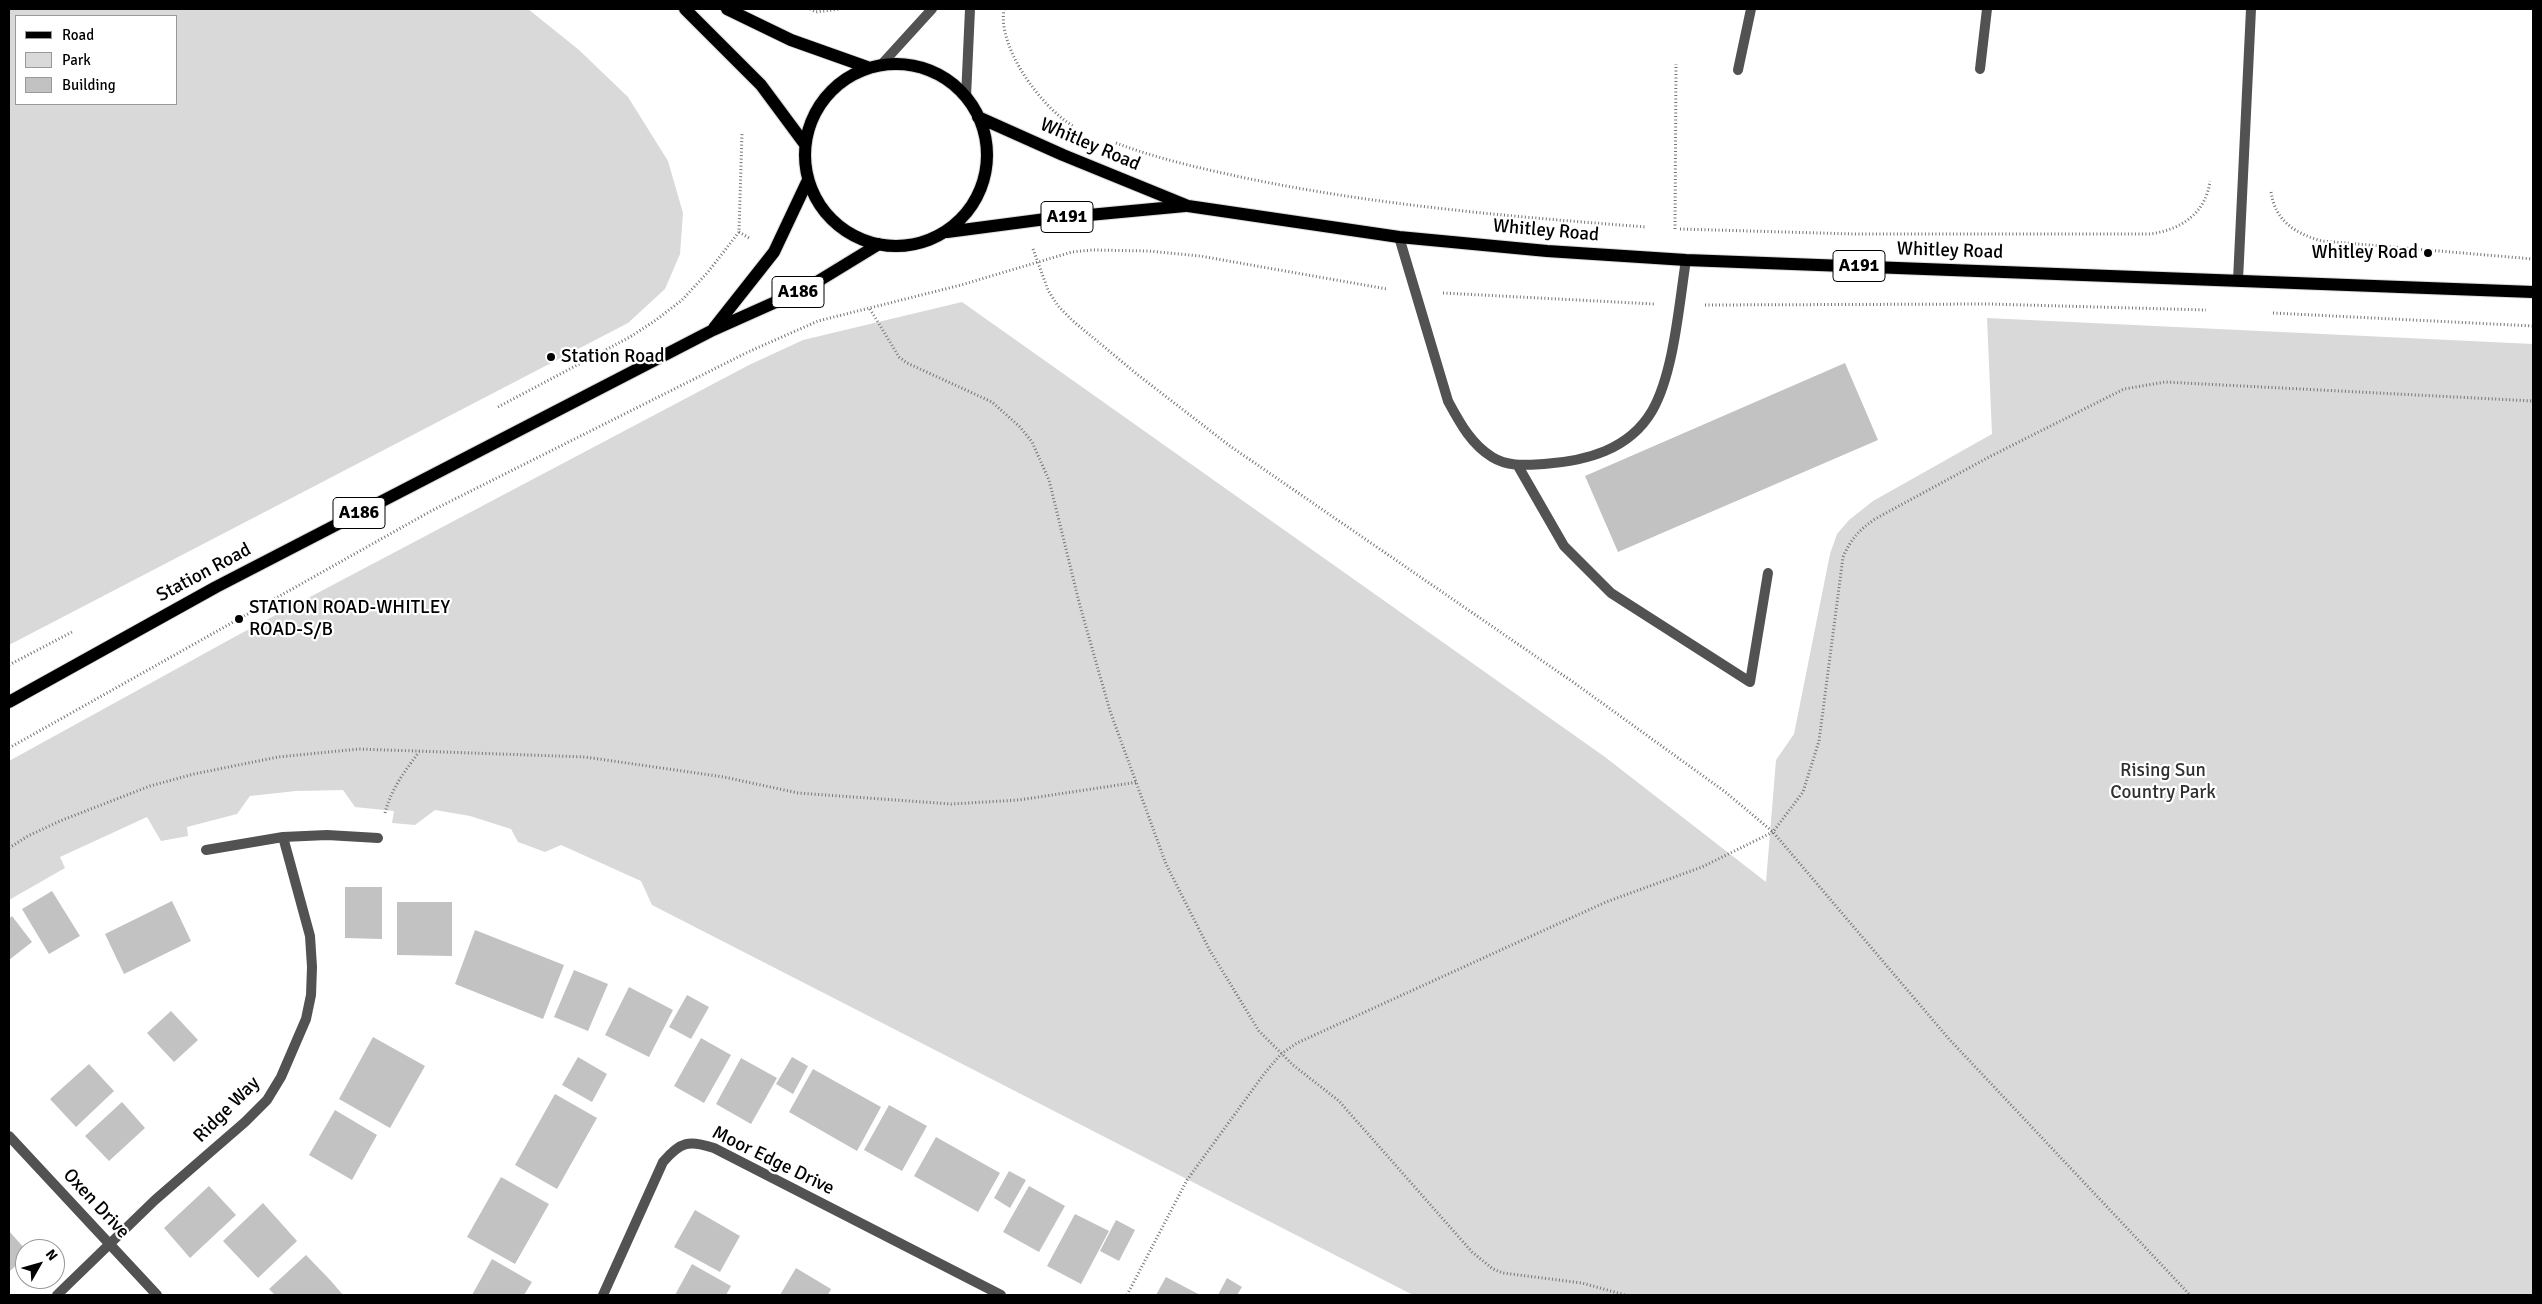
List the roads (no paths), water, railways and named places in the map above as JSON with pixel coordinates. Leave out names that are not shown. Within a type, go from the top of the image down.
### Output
[{"type":"main road","points":[[685,9],[761,85],[804,143]]},
{"type":"main road","name":"A191","points":[[727,9],[791,40],[866,67]]},
{"type":"main road","name":"A191","points":[[904,65],[925,69],[946,80],[966,97],[978,117],[987,141],[990,160],[988,177],[978,197],[966,214],[946,232],[927,240],[906,244],[879,244],[856,235],[834,218],[820,203],[807,182],[804,143],[811,120],[823,100],[840,83],[866,67],[904,65]]},
{"type":"main road","name":"Whitley Road","points":[[978,117],[1063,155],[1188,206]]},
{"type":"main road","name":"Station Road","points":[[712,330],[774,252],[807,182]]},
{"type":"main road","name":"Whitley Road","points":[[946,232],[1188,206],[1399,236],[1546,251],[1686,260],[2533,292]]},
{"type":"main road","name":"Station Road","points":[[9,702],[216,587],[712,330],[808,288],[879,244]]},
{"type":"street","points":[[881,65],[932,9]]},
{"type":"street","points":[[966,97],[970,9]]},
{"type":"street","points":[[1738,70],[1751,9]]},
{"type":"street","points":[[1980,69],[1987,9]]},
{"type":"street","points":[[2238,280],[2251,9]]},
{"type":"street","points":[[1399,236],[1448,401],[1460,424],[1476,445],[1494,458],[1518,466],[1568,462],[1602,453],[1623,442],[1640,427],[1651,412],[1661,392],[1668,366],[1686,260]]},
{"type":"street","points":[[1518,466],[1564,546],[1611,593],[1750,682],[1768,573]]},
{"type":"street","points":[[206,850],[283,837],[327,835],[378,838]]},
{"type":"street","name":"Ridge Way","points":[[57,1295],[109,1244],[267,1100],[281,1076],[297,1043],[311,995],[312,968],[310,936],[283,837]]},
{"type":"street","name":"Oxen Drive","points":[[9,1136],[157,1295]]},
{"type":"street","name":"Moor Edge Drive","points":[[602,1295],[663,1162],[674,1149],[684,1144],[697,1143],[714,1148],[1001,1295]]},
{"type":"place","name":"Whitley Road","points":[[2428,253]]},
{"type":"place","name":"Station Road","points":[[551,357]]},
{"type":"place","name":"STATION ROAD-WHITLEY ROAD-S/B","points":[[239,619]]},
{"type":"park label","name":"Rising Sun Country Park","points":[[2163,782]]}]
